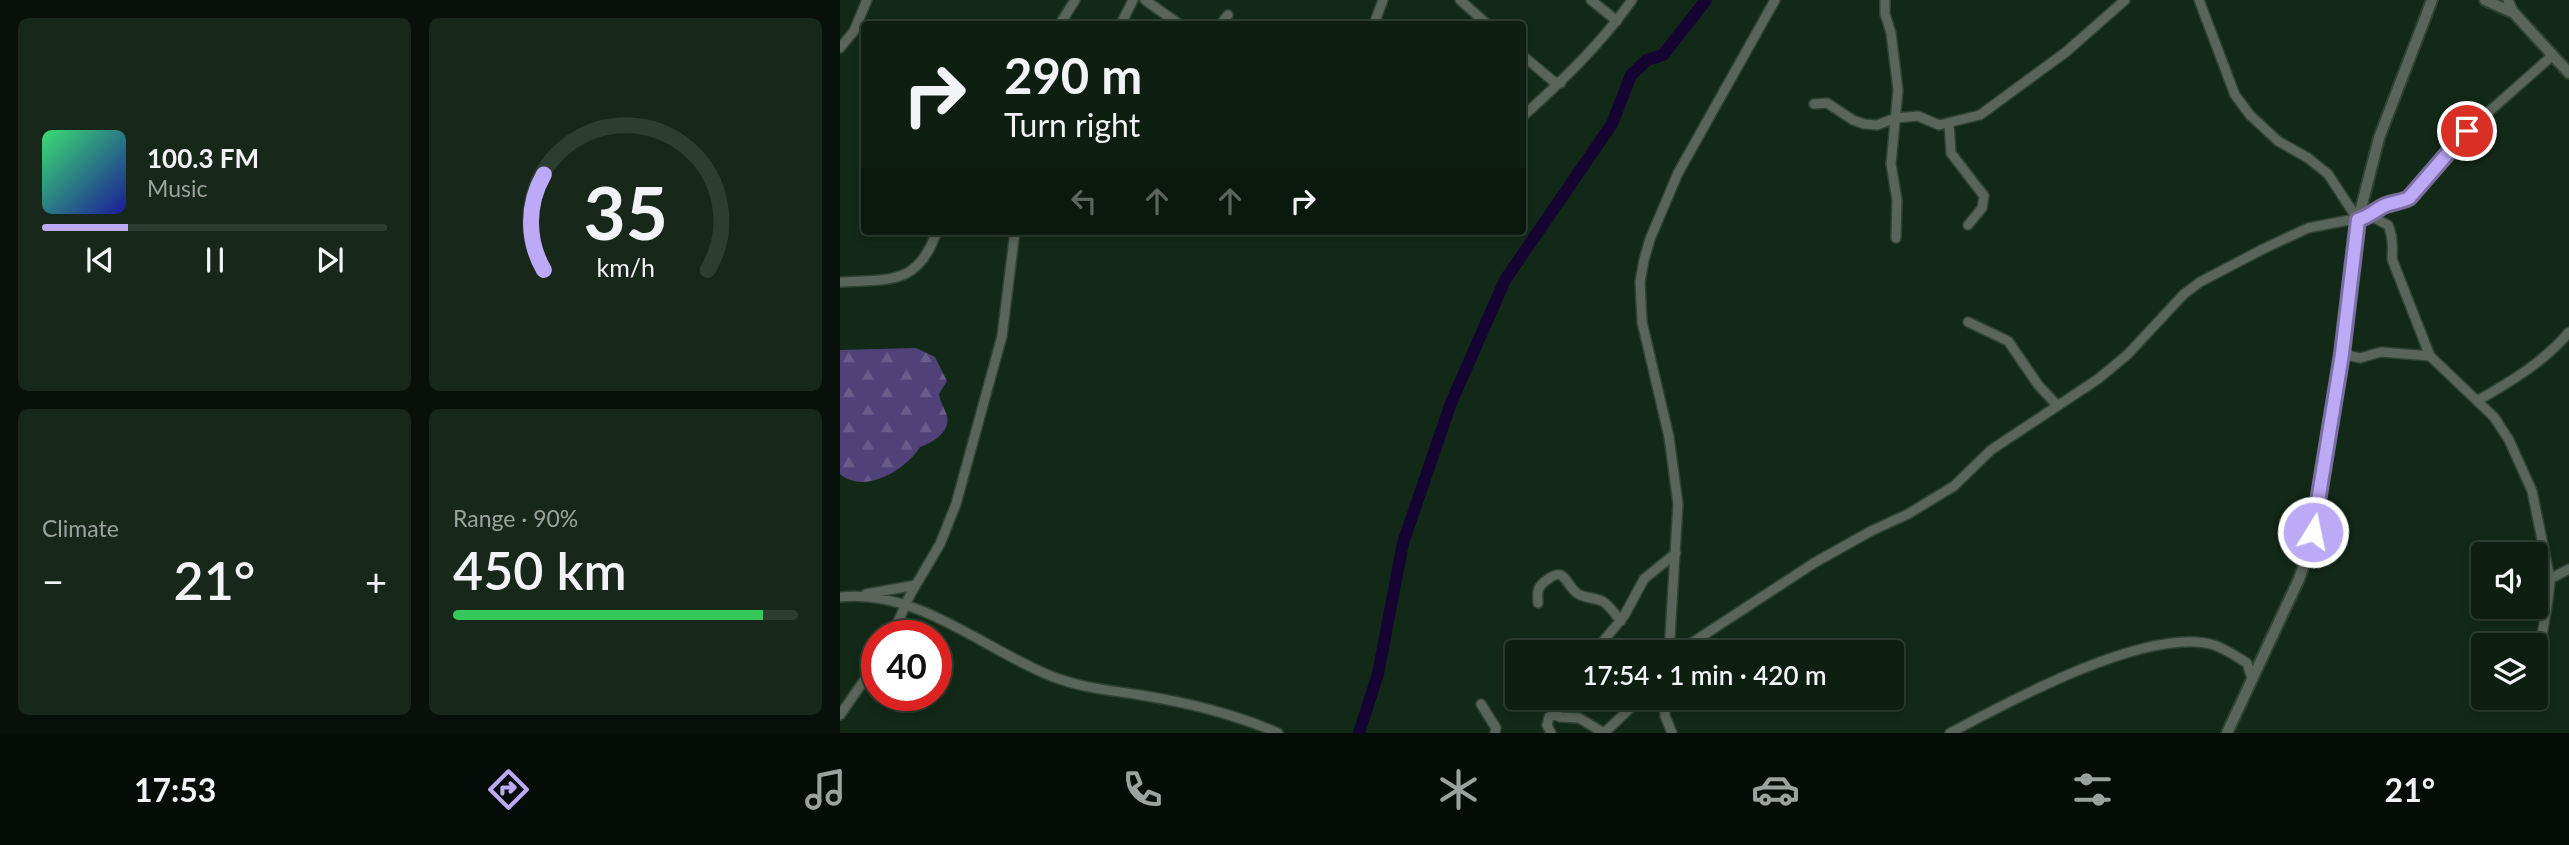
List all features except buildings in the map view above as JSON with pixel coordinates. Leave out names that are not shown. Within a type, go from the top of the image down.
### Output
[{"type":"street","points":[[840,48],[854,31],[867,0]]},
{"type":"street","points":[[1062,21],[1075,0]]},
{"type":"street","points":[[1122,21],[1133,0]]},
{"type":"street","points":[[1145,0],[1175,21]]},
{"type":"street","points":[[1375,21],[1383,0]]},
{"type":"street","points":[[1460,0],[1484,21]]},
{"type":"street","points":[[1591,0],[1617,20]]},
{"type":"street","points":[[1526,114],[1561,83],[1591,47],[1607,35],[1632,0]]},
{"type":"street","points":[[1670,640],[1679,525],[1675,473],[1642,322],[1640,282],[1644,260],[1662,208],[1678,173],[1775,0]]},
{"type":"street","points":[[1885,0],[1896,77],[1896,118],[1891,164],[1898,200],[1896,237]]},
{"type":"street","points":[[1814,104],[1827,103],[1864,124],[1885,124],[1896,118],[1918,117],[1939,125],[1985,113],[2066,52],[2126,0]]},
{"type":"street","points":[[2199,0],[2235,95],[2250,115],[2278,141],[2328,173],[2358,220]]},
{"type":"street","points":[[2227,733],[2299,579],[2309,550],[2342,354],[2358,220],[2379,138],[2432,0]]},
{"type":"street","points":[[2485,0],[2514,13]]},
{"type":"street","points":[[2508,0],[2514,13],[2569,73]]},
{"type":"street","points":[[1223,21],[1228,15]]},
{"type":"street","points":[[1696,640],[1814,562],[1908,514],[1954,486],[1979,459],[2098,379],[2127,355],[2184,294],[2200,282],[2308,228],[2358,220],[2370,216],[2381,207],[2409,198],[2467,131],[2553,55]]},
{"type":"street","points":[[1526,58],[1553,81],[1561,83]]},
{"type":"street","points":[[1949,123],[1951,153],[1984,196],[1982,208],[1968,225]]},
{"type":"street","points":[[2370,216],[2388,225],[2393,236],[2392,260],[2430,356]]},
{"type":"street","points":[[840,282],[882,279],[916,269],[932,247],[936,235]]},
{"type":"street","points":[[899,620],[948,524],[978,426],[1002,336],[1015,235]]},
{"type":"street","points":[[1968,322],[2008,341],[2039,386],[2057,405]]},
{"type":"street","points":[[2477,401],[2529,371],[2569,332]]},
{"type":"street","points":[[2342,354],[2360,358],[2381,352],[2430,356],[2439,361],[2494,417],[2509,440],[2532,491],[2550,579],[2548,612],[2542,633]]},
{"type":"street","points":[[1604,640],[1621,621],[1644,579],[1676,553]]},
{"type":"street","points":[[2550,579],[2569,569]]},
{"type":"street","points":[[1538,603],[1536,590],[1539,585],[1553,575],[1563,575],[1578,594],[1602,601],[1621,621]]},
{"type":"street","points":[[840,597],[916,584]]},
{"type":"street","points":[[860,595],[905,606],[947,622],[1054,677],[1088,688],[1166,700],[1260,730],[1278,733]]},
{"type":"street","points":[[1950,733],[2040,685],[2118,656],[2151,648],[2186,642],[2213,644],[2247,663],[2252,679]]},
{"type":"street","points":[[840,715],[861,685]]},
{"type":"street","points":[[1481,704],[1496,728],[1495,733]]},
{"type":"street","points":[[1551,733],[1547,725],[1553,714],[1579,718],[1604,733],[1628,710]]},
{"type":"street","points":[[1665,710],[1672,733]]},
{"type":"green space","points":[[916,348],[935,357],[947,381],[939,394],[947,416],[946,427],[940,436],[920,447],[914,456],[895,471],[872,481],[850,480],[840,474],[840,350]]},
{"type":"waterway","points":[[1359,733],[1378,674],[1403,543],[1451,403],[1505,280],[1612,124],[1631,75],[1647,60],[1663,55],[1706,0]]},
{"type":"route","points":[[2313,532],[2342,354],[2358,220],[2370,216],[2381,207],[2409,198],[2467,131]]}]
